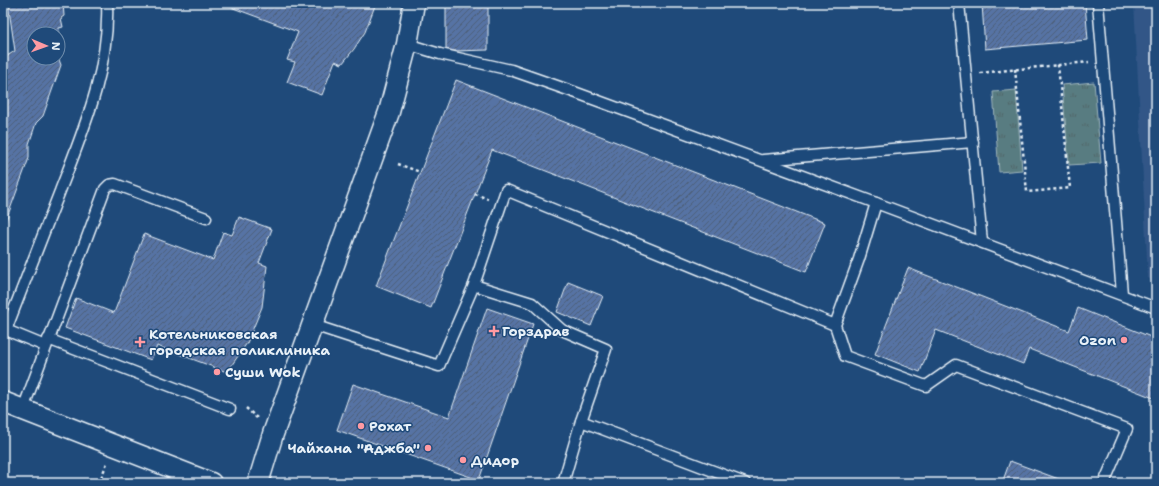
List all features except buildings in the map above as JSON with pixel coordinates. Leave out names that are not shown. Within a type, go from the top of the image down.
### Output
[{"type":"street","points":[[258,483],[389,112],[408,44],[414,3]]},
{"type":"street","points":[[3,402],[211,483]]},
{"type":"lane","points":[[107,3],[105,44],[98,81],[87,120],[4,330],[47,342],[230,409]]},
{"type":"lane","points":[[959,3],[982,242]]},
{"type":"lane","points":[[1098,3],[1122,294]]},
{"type":"lane","points":[[408,44],[440,54],[511,70],[574,92],[982,242],[1156,308]]},
{"type":"lane","points":[[759,161],[973,142]]},
{"type":"lane","points":[[23,409],[105,189],[109,184],[115,184],[206,218]]},
{"type":"lane","points":[[313,325],[439,366],[474,285],[506,190],[835,325]]},
{"type":"lane","points":[[876,203],[859,259],[835,325],[845,356],[926,386],[956,364],[1127,429],[1104,483]]},
{"type":"lane","points":[[474,285],[532,303],[562,330],[606,349],[581,421],[563,483]]},
{"type":"lane","points":[[581,421],[745,483]]},
{"type":"path","points":[[986,72],[1096,61]]},
{"type":"path","points":[[1015,69],[1027,192],[1034,192],[1070,188],[1058,65]]},
{"type":"path","points":[[398,164],[420,172]]},
{"type":"path","points":[[244,406],[260,422]]},
{"type":"path","points":[[99,483],[108,458]]},
{"type":"shaded area","points":[[1134,3],[1156,3],[1156,282],[1148,278]]},
{"type":"green space","points":[[1094,82],[1101,163],[1069,165],[1062,85]]},
{"type":"green space","points":[[1016,90],[1022,170],[999,172],[993,92]]},
{"type":"place","name":"Горздрав","points":[[494,331]]},
{"type":"place","name":"Ozon","points":[[1124,340]]},
{"type":"place","name":"Котельниковская городская поликлиника","points":[[140,342]]},
{"type":"place","name":"Суши Wok","points":[[217,372]]},
{"type":"place","name":"Рохат","points":[[361,426]]},
{"type":"place","name":"Чайхана \"Аджба\"","points":[[428,448]]},
{"type":"place","name":"Дидор","points":[[463,460]]}]
